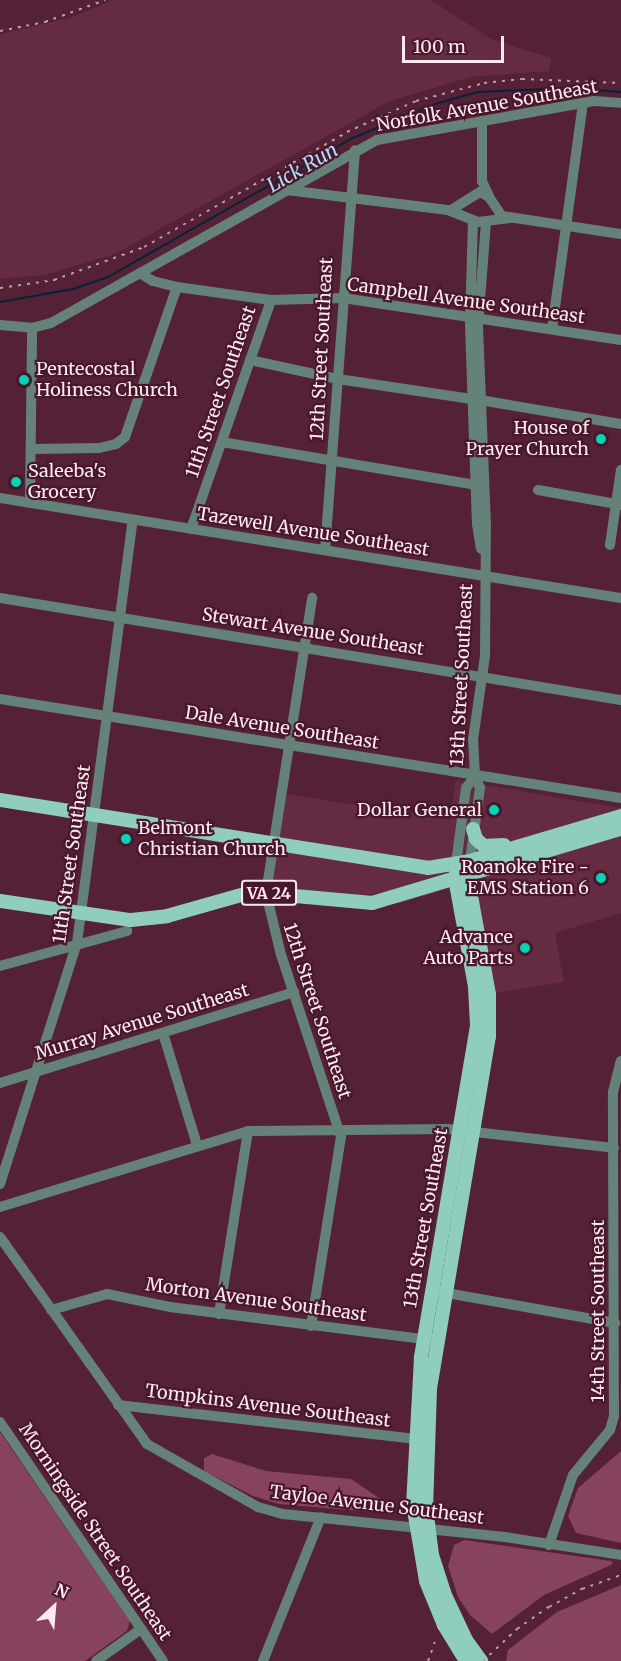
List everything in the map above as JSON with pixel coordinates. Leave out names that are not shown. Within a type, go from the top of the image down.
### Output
[{"type":"main road","name":"VA 24","points":[[0,800],[96,813],[416,867],[463,870],[621,829]]},
{"type":"main road","name":"VA 24","points":[[0,901],[81,914],[149,919],[233,895],[266,892],[340,903],[372,903],[532,843],[621,816]]},
{"type":"main road","points":[[473,829],[476,839],[486,847],[532,843]]},
{"type":"main road","name":"13th Street Southeast","points":[[463,870],[477,1005],[467,1131],[430,1340],[420,1440],[421,1528],[426,1581],[460,1643],[466,1661]]},
{"type":"main road","name":"13th Street Southeast","points":[[460,1643],[481,1661]]},
{"type":"street","name":"Norfolk Avenue Southeast","points":[[140,273],[355,150],[385,138],[583,103],[621,103]]},
{"type":"street","points":[[552,329],[583,103]]},
{"type":"street","points":[[448,210],[459,208],[468,198],[475,183],[479,122]]},
{"type":"street","points":[[479,122],[482,181],[498,214],[621,234]]},
{"type":"street","name":"12th Street Southeast","points":[[325,550],[355,150]]},
{"type":"street","points":[[287,190],[448,210],[470,219],[512,218]]},
{"type":"street","points":[[468,198],[480,192],[491,201]]},
{"type":"street","name":"13th Street Southeast","points":[[463,870],[480,788],[475,776],[473,740],[483,677],[486,576],[468,198]]},
{"type":"street","name":"13th Street Southeast","points":[[474,317],[491,201]]},
{"type":"street","points":[[0,325],[32,328],[51,323],[140,273]]},
{"type":"street","name":"Campbell Avenue Southeast","points":[[140,273],[153,281],[177,287],[271,300],[343,298],[621,340]]},
{"type":"street","points":[[32,449],[108,447],[125,437],[177,287]]},
{"type":"street","name":"11th Street Southeast","points":[[191,529],[271,300]]},
{"type":"street","points":[[30,503],[32,328]]},
{"type":"street","points":[[250,360],[338,379],[621,424]]},
{"type":"street","name":"13th Street Southeast","points":[[476,400],[477,525],[486,576]]},
{"type":"street","points":[[222,442],[475,485]]},
{"type":"street","points":[[610,545],[618,504],[621,470]]},
{"type":"street","points":[[538,490],[618,504]]},
{"type":"street","name":"Tazewell Avenue Southeast","points":[[0,498],[621,598]]},
{"type":"street","name":"11th Street Southeast","points":[[0,1184],[77,943],[133,520]]},
{"type":"street","name":"Stewart Avenue Southeast","points":[[0,598],[621,700]]},
{"type":"street","name":"12th Street Southeast","points":[[311,1326],[339,1157],[340,1130],[294,993],[266,892],[306,648],[312,598]]},
{"type":"street","name":"Dale Avenue Southeast","points":[[0,699],[559,790],[621,798]]},
{"type":"street","name":"13th Street Southeast","points":[[463,870],[466,788],[475,776]]},
{"type":"street","points":[[0,966],[127,931]]},
{"type":"street","name":"Murray Avenue Southeast","points":[[0,1083],[294,993]]},
{"type":"street","points":[[163,1033],[197,1145]]},
{"type":"street","name":"14th Street Southeast","points":[[549,1545],[573,1475],[613,1423],[618,1203],[613,1092],[621,1061]]},
{"type":"street","points":[[0,1207],[248,1131],[467,1131],[614,1148]]},
{"type":"street","points":[[219,1314],[248,1131]]},
{"type":"street","name":"Tayloe Avenue Southeast","points":[[0,1237],[141,1437],[163,1456],[258,1507],[621,1555]]},
{"type":"street","points":[[438,1292],[615,1323]]},
{"type":"street","name":"Morton Avenue Southeast","points":[[51,1310],[107,1294],[219,1314],[430,1340]]},
{"type":"street","name":"Tompkins Avenue Southeast","points":[[118,1405],[420,1440]]},
{"type":"street","name":"Morningside Street Southeast","points":[[0,1422],[163,1661]]},
{"type":"street","points":[[263,1661],[321,1517]]},
{"type":"street","points":[[96,1661],[141,1629]]},
{"type":"shaded area","points":[[113,0],[431,0],[491,39],[551,58],[549,71],[471,77],[390,101],[115,254],[44,275],[0,279],[0,34],[70,18]]},
{"type":"shaded area","points":[[456,780],[621,808],[621,913],[555,933],[564,982],[496,993],[474,881],[397,904],[392,891],[361,896],[323,894],[272,884],[287,794],[450,820]]},
{"type":"shaded area","points":[[0,1432],[130,1621],[127,1631],[85,1661],[0,1661]]},
{"type":"shaded area","points":[[621,1451],[621,1543],[576,1533],[568,1516],[578,1488]]},
{"type":"shaded area","points":[[212,1454],[266,1471],[351,1479],[382,1500],[384,1513],[279,1504],[253,1496],[204,1471],[204,1458]]},
{"type":"shaded area","points":[[464,1540],[611,1561],[613,1564],[544,1595],[492,1634],[470,1615],[458,1597],[448,1566],[454,1545]]},
{"type":"shaded area","points":[[621,1585],[621,1661],[506,1661],[508,1650],[557,1612]]},
{"type":"waterway","name":"Lick Run","points":[[0,302],[73,289],[108,277],[353,138],[438,103],[478,92],[570,88],[621,92]]},
{"type":"railway","points":[[0,31],[45,22],[105,0]]},
{"type":"railway","points":[[0,288],[54,280],[144,247],[347,132],[416,101],[484,83],[522,79],[621,83]]},
{"type":"railway","points":[[483,1661],[517,1629],[549,1607],[582,1589],[621,1575]]},
{"type":"railway","points":[[428,1661],[435,1642]]},
{"type":"place","name":"Pentecostal Holiness Church","points":[[24,380]]},
{"type":"place","name":"House of Prayer Church","points":[[601,439]]},
{"type":"place","name":"Saleeba's Grocery","points":[[16,482]]},
{"type":"place","name":"Dollar General","points":[[494,810]]},
{"type":"place","name":"Belmont Christian Church","points":[[126,839]]},
{"type":"place","name":"Roanoke Fire - EMS Station 6","points":[[601,878]]},
{"type":"place","name":"Advance Auto Parts","points":[[525,948]]}]
